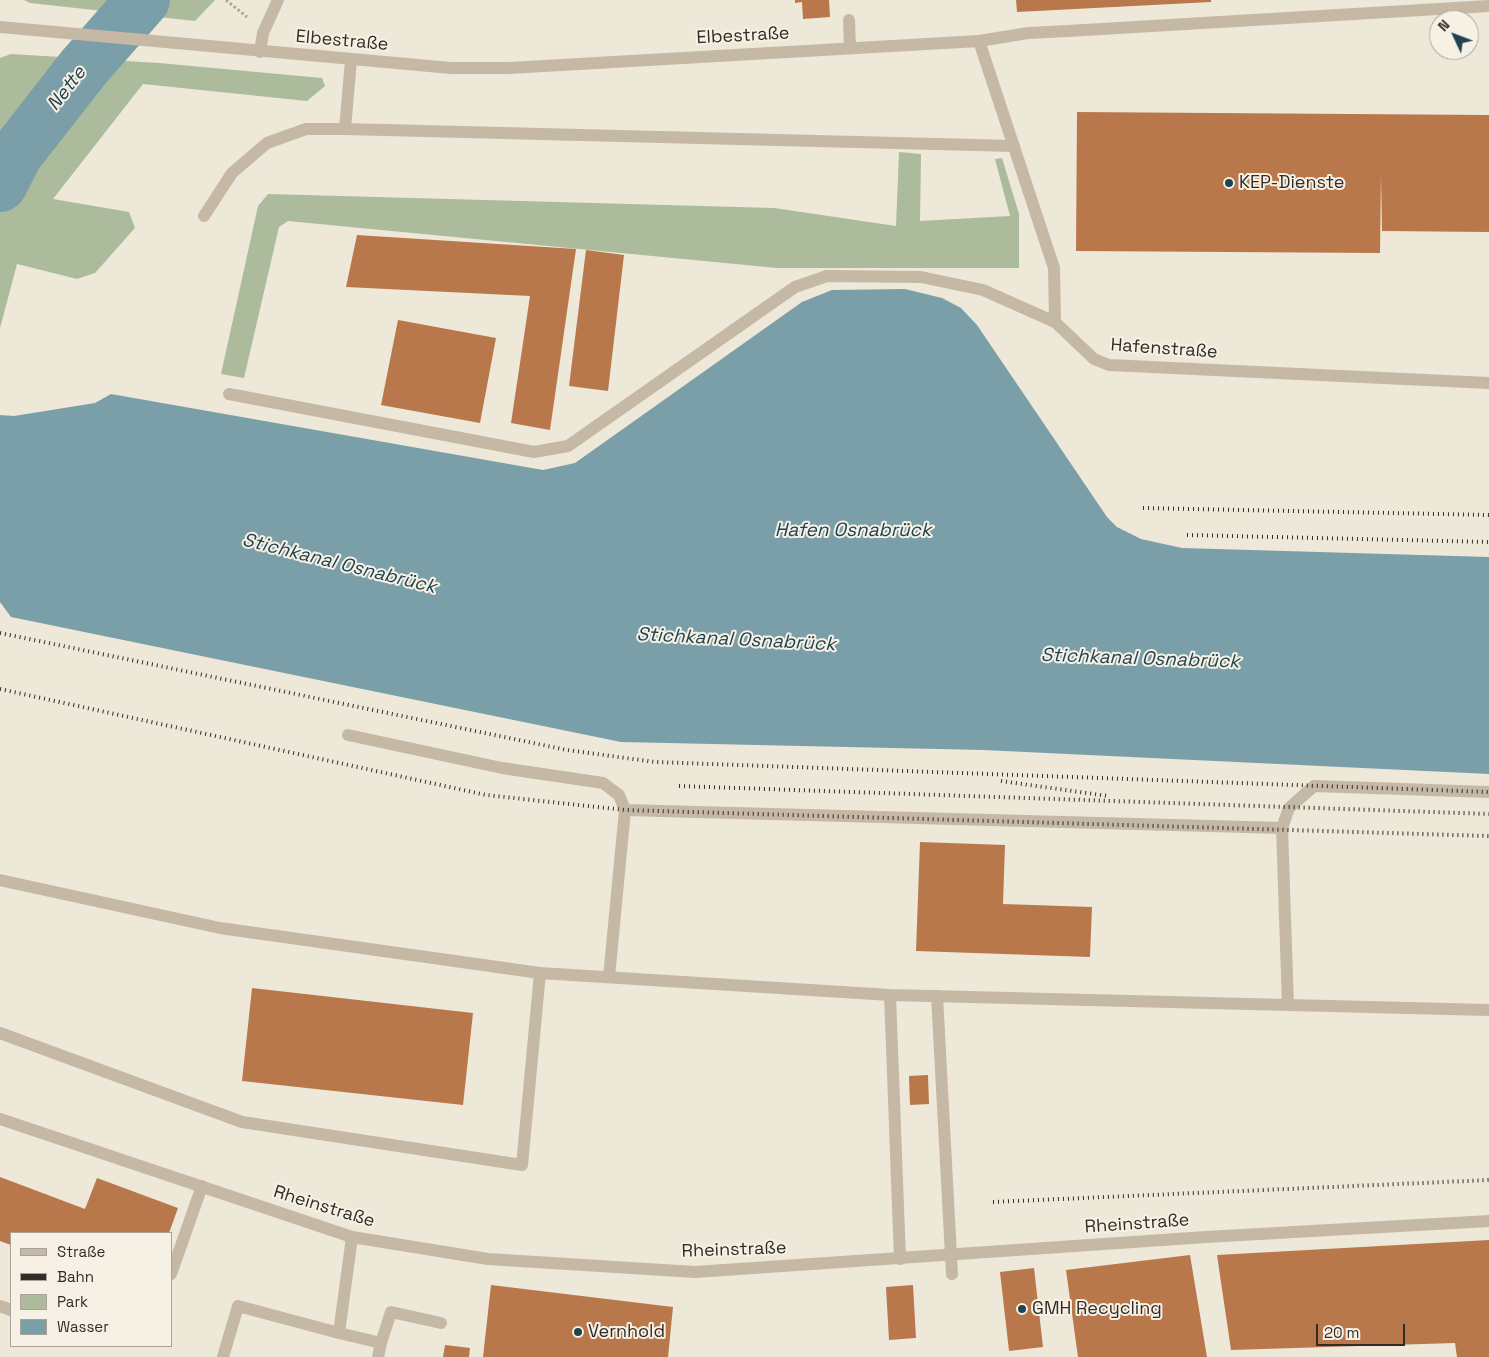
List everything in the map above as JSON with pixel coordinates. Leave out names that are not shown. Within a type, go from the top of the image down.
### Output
[{"type":"street","points":[[260,52],[263,33],[278,0]]},
{"type":"street","name":"Elbestraße","points":[[0,27],[451,68],[509,68],[978,41],[1028,33],[1489,6]]},
{"type":"street","points":[[849,20],[850,47]]},
{"type":"street","points":[[978,41],[1054,268],[1055,322]]},
{"type":"street","points":[[345,130],[352,60]]},
{"type":"street","points":[[204,216],[232,173],[268,143],[306,129],[1014,146]]},
{"type":"street","name":"Hafenstraße","points":[[229,394],[534,452],[568,446],[795,288],[827,276],[920,277],[983,290],[1055,322],[1094,359],[1110,365],[1489,383]]},
{"type":"street","points":[[348,734],[502,768],[603,783],[619,795],[625,810],[609,977]]},
{"type":"street","points":[[1288,1005],[1282,828],[1289,808],[1314,786],[1489,792]]},
{"type":"street","points":[[625,810],[1282,828]]},
{"type":"street","points":[[0,880],[220,928],[540,972],[890,995],[1489,1010]]},
{"type":"street","points":[[0,1033],[242,1122],[522,1164],[540,972]]},
{"type":"street","points":[[890,995],[900,1259]]},
{"type":"street","points":[[936,996],[952,1274]]},
{"type":"street","name":"Rheinstraße","points":[[0,1120],[352,1237],[488,1259],[695,1272],[1206,1237],[1489,1222]]},
{"type":"street","points":[[172,1271],[202,1186]]},
{"type":"street","points":[[340,1333],[352,1237]]},
{"type":"street","points":[[223,1357],[238,1306],[380,1343]]},
{"type":"street","points":[[378,1357],[380,1343],[391,1312],[441,1323]]},
{"type":"green space","points":[[24,0],[215,0],[195,21],[30,3]]},
{"type":"green space","points":[[11,54],[159,63],[322,78],[325,86],[307,101],[143,84],[53,199],[129,212],[135,228],[95,273],[77,279],[17,264],[0,328],[0,58]]},
{"type":"green space","points":[[899,152],[921,154],[920,221],[1010,216],[995,159],[1002,158],[1019,214],[1019,268],[777,268],[288,221],[279,227],[244,378],[221,374],[258,206],[268,194],[774,208],[896,226]]},
{"type":"water","name":"Hafen Osnabrück","points":[[905,289],[942,298],[961,308],[977,325],[1107,517],[1117,527],[1141,539],[1182,548],[1489,557],[1489,774],[983,750],[621,742],[11,617],[0,602],[0,415],[14,416],[95,403],[111,394],[543,470],[575,463],[802,302],[832,290]]},
{"type":"building","points":[[795,0],[829,0],[830,17],[803,19],[802,2],[795,3]]},
{"type":"building","points":[[1016,0],[1211,0],[1211,2],[1017,12]]},
{"type":"building","name":"KEP-Dienste","points":[[1077,112],[1489,115],[1489,232],[1382,231],[1381,174],[1380,253],[1076,251]]},
{"type":"building","points":[[357,235],[576,249],[550,430],[511,423],[530,296],[346,287]]},
{"type":"building","points":[[586,250],[624,255],[608,391],[569,386]]},
{"type":"building","points":[[398,320],[496,338],[480,423],[381,405]]},
{"type":"building","points":[[920,842],[1005,845],[1003,904],[1092,907],[1090,957],[916,951]]},
{"type":"building","points":[[252,988],[473,1013],[463,1105],[242,1081]]},
{"type":"building","points":[[928,1075],[929,1104],[910,1105],[909,1076]]},
{"type":"building","points":[[0,1177],[85,1209],[97,1178],[178,1208],[169,1232],[10,1232],[10,1245],[0,1241]]},
{"type":"building","points":[[1489,1240],[1489,1357],[1457,1357],[1455,1343],[1231,1350],[1217,1255]]},
{"type":"building","points":[[1190,1255],[1207,1357],[1078,1357],[1066,1270]]},
{"type":"building","name":"GMH Recycling","points":[[1034,1268],[1043,1347],[1009,1351],[1000,1272]]},
{"type":"building","name":"Vernhold","points":[[491,1285],[673,1307],[668,1357],[483,1357]]},
{"type":"building","points":[[913,1285],[916,1338],[889,1340],[886,1287]]},
{"type":"building","points":[[445,1345],[470,1348],[469,1357],[443,1357]]},
{"type":"waterway","name":"Nette","points":[[0,185],[16,154],[84,67],[143,0]]},
{"type":"railway","points":[[1143,508],[1489,515]]},
{"type":"railway","points":[[1187,535],[1489,542]]},
{"type":"railway","points":[[0,633],[567,750],[655,762],[1489,792]]},
{"type":"railway","points":[[0,689],[486,795],[625,810],[1489,836]]},
{"type":"railway","points":[[1001,781],[1108,796]]},
{"type":"railway","points":[[679,786],[1489,814]]},
{"type":"railway","points":[[993,1202],[1489,1180]]},
{"type":"place","name":"KEP-Dienste","points":[[1229,183]]},
{"type":"place","name":"GMH Recycling","points":[[1022,1309]]},
{"type":"place","name":"Vernhold","points":[[578,1332]]},
{"type":"water label","name":"Stichkanal Osnabrück","points":[[339,564]]},
{"type":"water label","name":"Stichkanal Osnabrück","points":[[736,640]]},
{"type":"water label","name":"Stichkanal Osnabrück","points":[[1140,659]]}]
